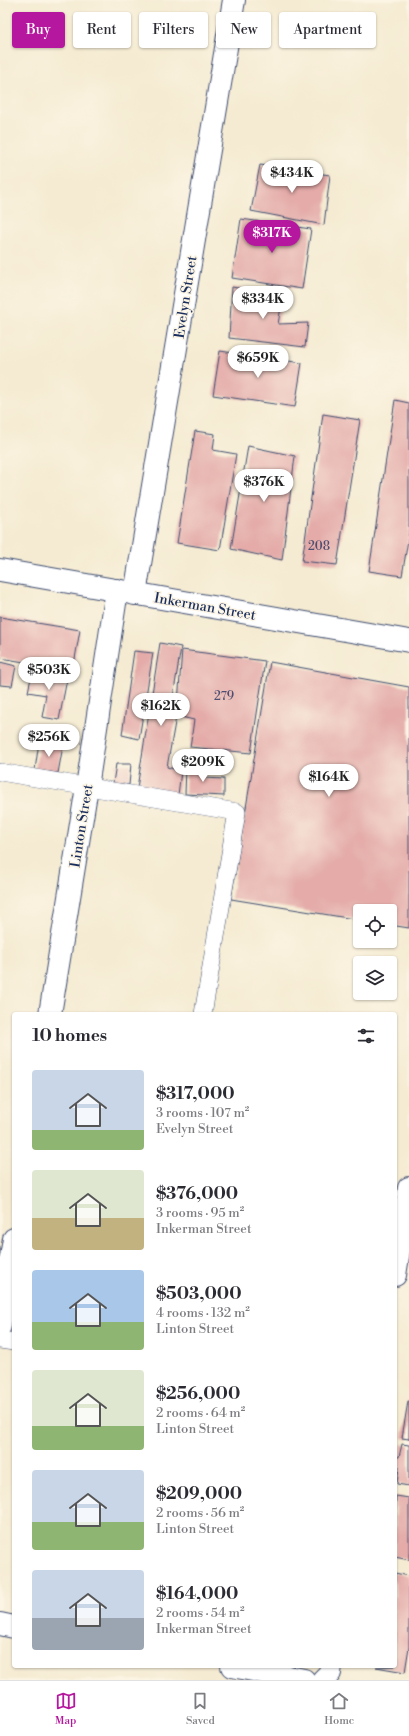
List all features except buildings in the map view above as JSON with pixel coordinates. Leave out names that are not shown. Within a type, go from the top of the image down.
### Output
[{"type":"street","name":"Evelyn Street","points":[[126,592],[234,0]]},
{"type":"street","name":"Inkerman Street","points":[[0,570],[409,641]]},
{"type":"street","name":"Linton Street","points":[[50,1012],[87,786],[126,592]]},
{"type":"street","points":[[397,1263],[409,1188]]},
{"type":"street","points":[[0,1326],[12,1251]]},
{"type":"street","points":[[0,1624],[12,1627]]},
{"type":"street","points":[[242,1668],[304,1680]]},
{"type":"street","points":[[323,1680],[331,1668]]},
{"type":"lane","points":[[0,772],[237,812],[203,1012]]},
{"type":"lane","points":[[0,1340],[12,1342]]}]
